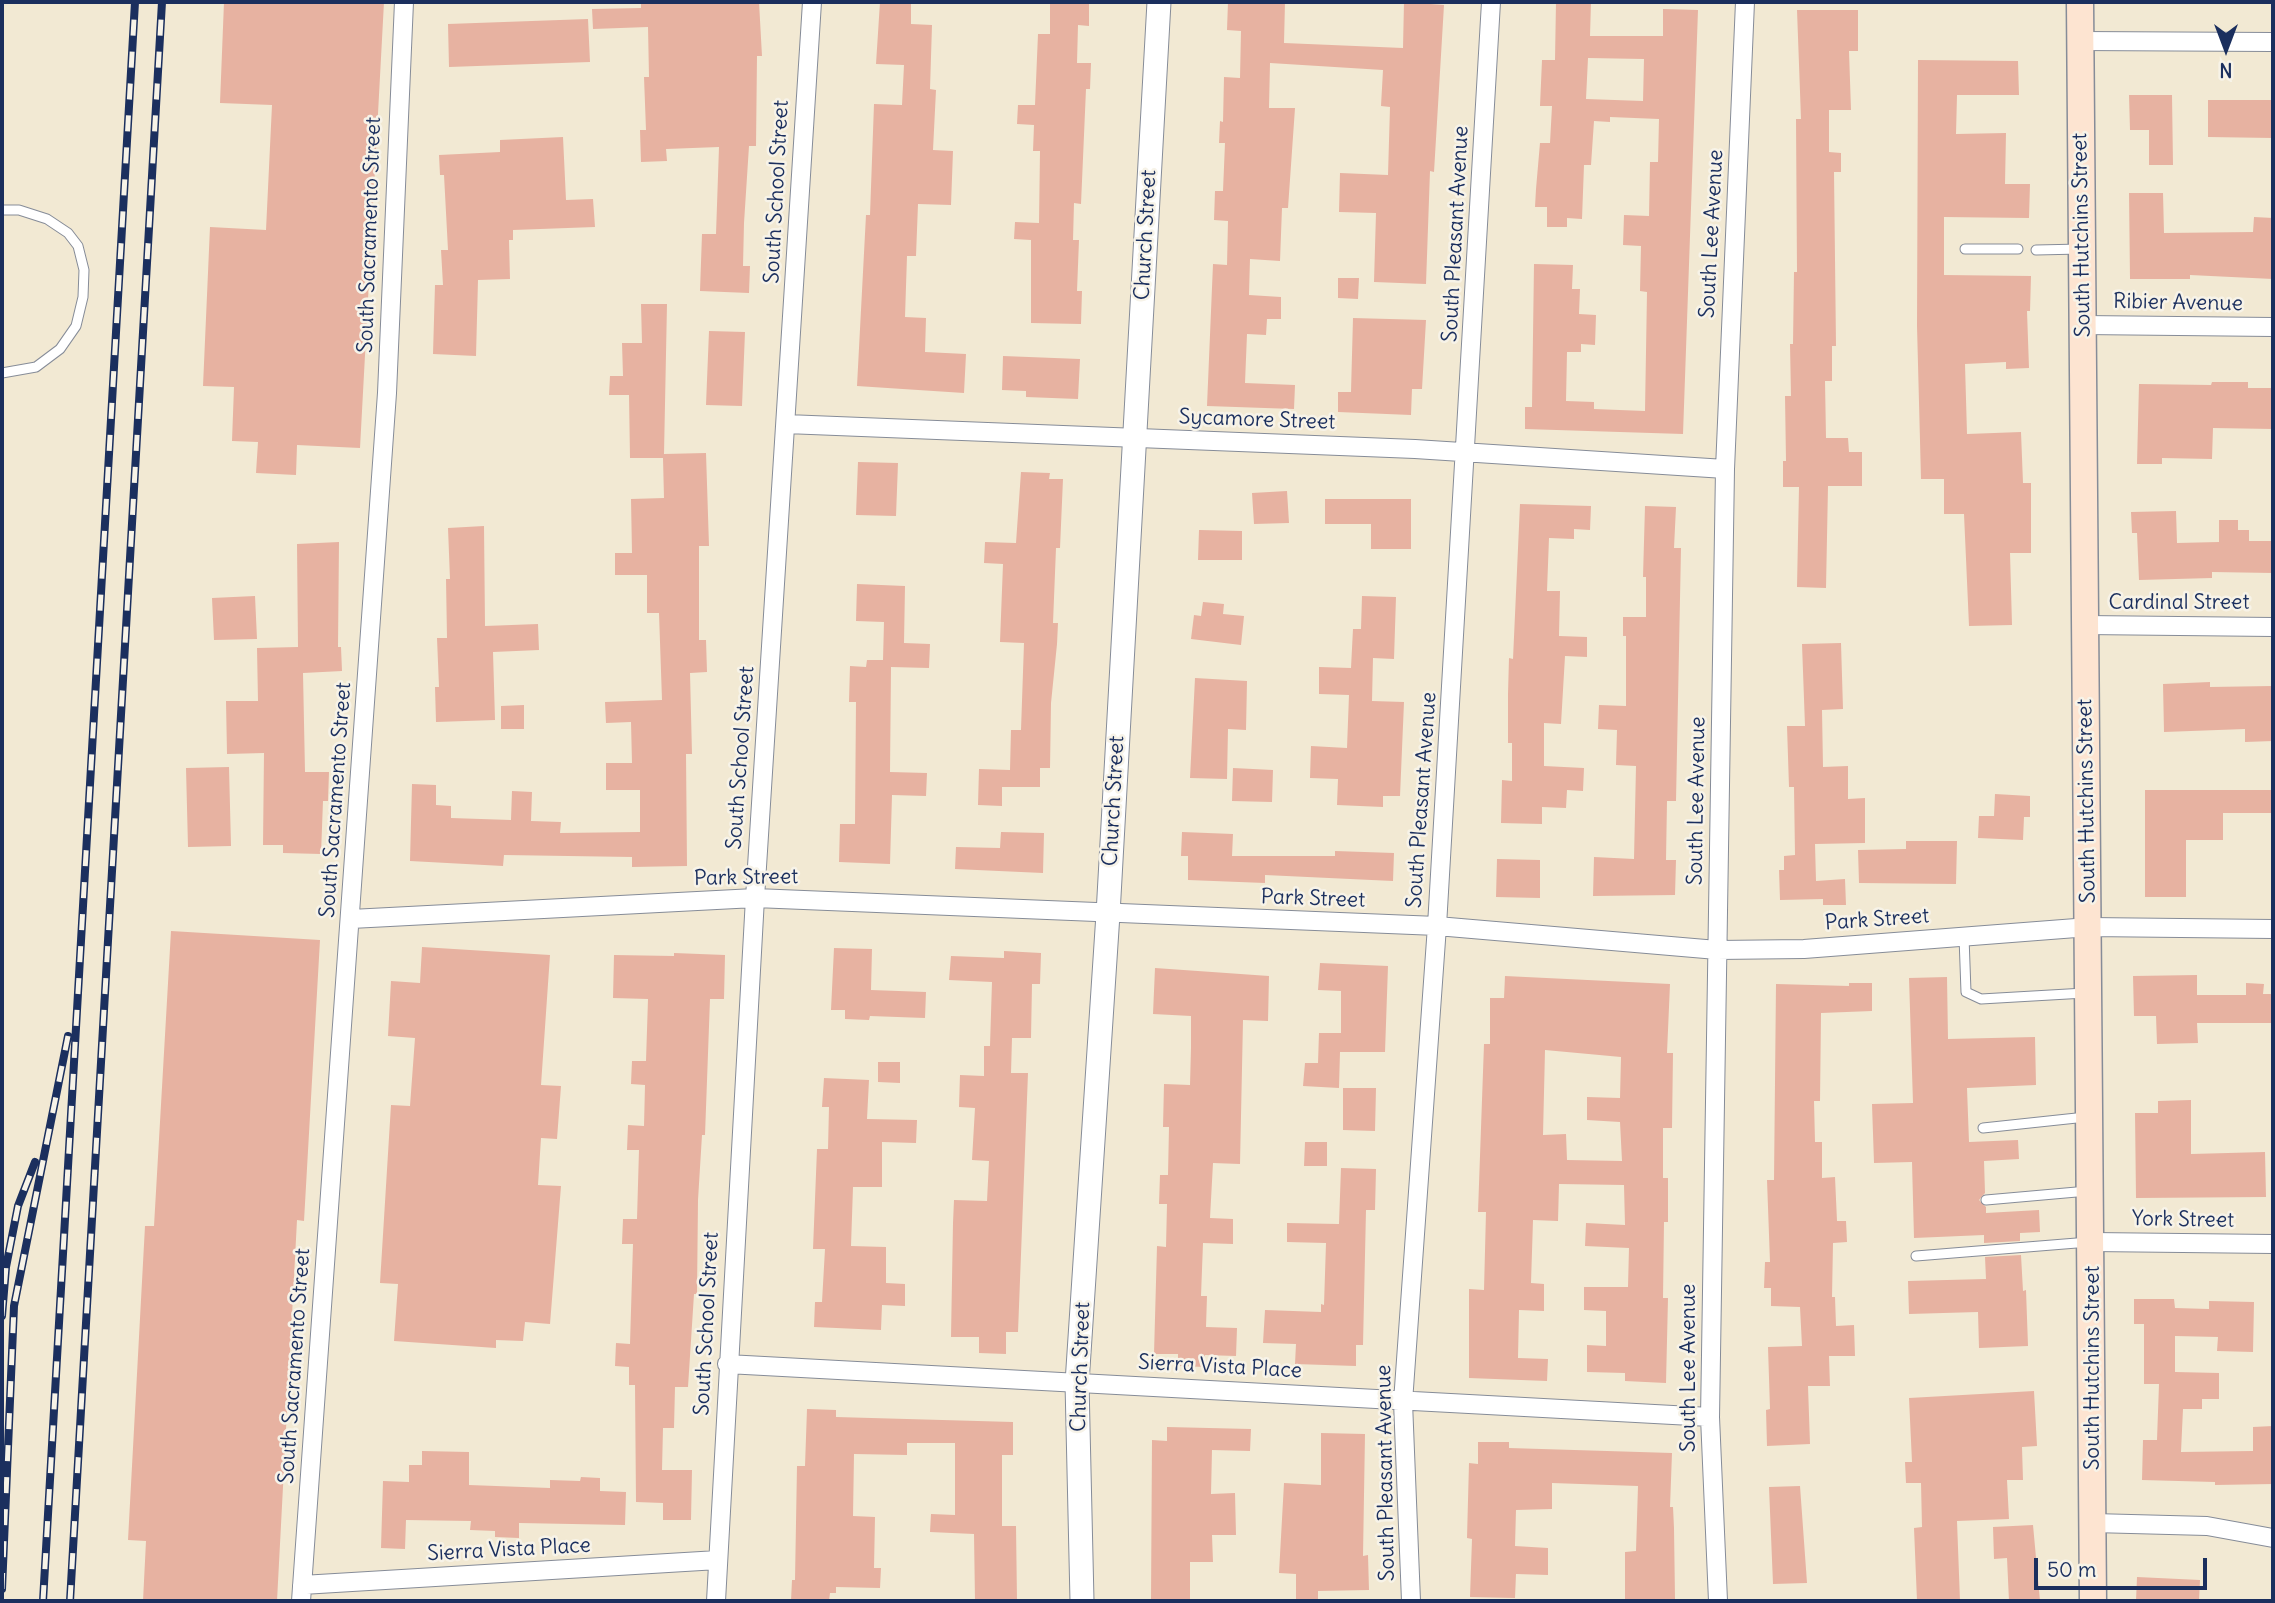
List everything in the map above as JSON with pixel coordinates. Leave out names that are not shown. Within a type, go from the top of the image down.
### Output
[{"type":"main road","name":"South Hutchins Street","points":[[2080,2],[2093,1601]]},
{"type":"street","name":"South Sacramento Street","points":[[301,1593],[387,393],[404,2]]},
{"type":"street","name":"South School Street","points":[[716,1601],[727,1364],[812,2]]},
{"type":"street","name":"Church Street","points":[[1082,1601],[1077,1383],[1108,914],[1133,438],[1160,2]]},
{"type":"street","name":"South Pleasant Avenue","points":[[1411,1601],[1403,1402],[1467,453],[1491,2]]},
{"type":"street","name":"South Lee Avenue","points":[[1718,1601],[1710,1417],[1725,469],[1745,2]]},
{"type":"street","points":[[2080,41],[2273,42]]},
{"type":"street","name":"Ribier Avenue","points":[[2083,325],[2273,327]]},
{"type":"street","name":"Sycamore Street","points":[[786,424],[1467,453],[1725,469]]},
{"type":"street","name":"Cardinal Street","points":[[2085,625],[2273,626]]},
{"type":"street","name":"Park Street","points":[[351,919],[755,898],[1437,926],[1717,950],[1804,949],[2089,927],[2273,929]]},
{"type":"street","name":"York Street","points":[[2092,1242],[2273,1244]]},
{"type":"street","name":"Sierra Vista Place","points":[[727,1364],[1710,1417]]},
{"type":"street","points":[[2093,1523],[2207,1526],[2273,1538]]},
{"type":"street","name":"Sierra Vista Place","points":[[301,1593],[718,1560]]},
{"type":"lane","points":[[2,210],[19,210],[47,219],[68,233],[78,246],[84,270],[83,297],[76,326],[60,349],[36,367],[2,373]]},
{"type":"lane","points":[[1965,249],[2018,249]]},
{"type":"lane","points":[[2036,250],[2082,249]]},
{"type":"lane","points":[[1964,937],[1966,992],[1981,999],[2090,993]]},
{"type":"lane","points":[[1983,1128],[2091,1117]]},
{"type":"lane","points":[[1986,1200],[2091,1191]]},
{"type":"lane","points":[[1916,1255],[2092,1242]]},
{"type":"building","points":[[224,2],[384,2],[360,448],[297,445],[296,475],[256,473],[258,442],[232,441],[234,387],[203,386],[210,227],[266,230],[272,105],[220,103]]},
{"type":"building","points":[[641,2],[759,2],[762,56],[757,56],[756,146],[749,146],[744,223],[743,266],[750,266],[749,293],[700,291],[702,234],[716,234],[719,147],[666,149],[667,161],[641,162],[640,130],[646,130],[644,77],[649,77],[648,27],[593,29],[592,9],[641,8]]},
{"type":"building","points":[[880,2],[911,2],[911,24],[932,25],[930,89],[936,90],[933,150],[953,151],[951,205],[918,204],[916,256],[907,256],[905,317],[926,318],[925,352],[966,354],[964,393],[857,386],[866,215],[870,215],[874,104],[902,105],[904,65],[876,64]]},
{"type":"building","points":[[1050,2],[1089,2],[1089,26],[1078,25],[1077,63],[1091,63],[1090,89],[1086,89],[1081,204],[1074,203],[1073,240],[1079,240],[1077,291],[1082,291],[1081,324],[1031,323],[1031,240],[1014,239],[1015,222],[1039,223],[1040,151],[1033,151],[1034,125],[1017,124],[1018,105],[1035,105],[1038,34],[1050,34]]},
{"type":"building","points":[[1228,2],[1285,2],[1284,43],[1403,48],[1404,2],[1444,5],[1434,172],[1430,171],[1426,284],[1374,282],[1376,213],[1339,212],[1340,173],[1388,175],[1390,107],[1381,106],[1383,70],[1270,63],[1269,108],[1295,108],[1288,208],[1282,208],[1280,261],[1250,259],[1249,295],[1281,297],[1281,319],[1267,319],[1266,335],[1247,334],[1245,383],[1295,385],[1294,409],[1207,406],[1213,264],[1227,265],[1228,221],[1214,220],[1215,191],[1223,191],[1225,143],[1219,143],[1220,121],[1223,122],[1224,77],[1240,78],[1241,31],[1227,30]]},
{"type":"building","points":[[1556,2],[1591,2],[1590,36],[1663,36],[1663,9],[1698,10],[1683,434],[1525,429],[1525,407],[1532,407],[1534,264],[1573,265],[1572,289],[1580,289],[1579,314],[1596,315],[1595,345],[1581,344],[1581,352],[1567,352],[1566,401],[1594,402],[1594,409],[1645,411],[1647,292],[1640,291],[1641,246],[1623,245],[1624,215],[1649,216],[1650,162],[1658,162],[1659,119],[1610,117],[1610,122],[1594,121],[1591,165],[1584,165],[1582,219],[1567,218],[1567,227],[1547,227],[1547,207],[1535,207],[1540,143],[1550,143],[1552,106],[1540,106],[1542,60],[1555,60]],"holes":[[[1588,58],[1644,59],[1643,101],[1586,99]]]},
{"type":"building","points":[[1797,10],[1858,10],[1858,51],[1849,51],[1851,110],[1829,110],[1829,152],[1841,153],[1841,172],[1834,172],[1836,346],[1832,346],[1832,381],[1825,381],[1826,438],[1848,438],[1849,452],[1862,452],[1862,486],[1828,486],[1826,588],[1797,587],[1799,487],[1783,487],[1783,461],[1786,461],[1785,396],[1791,396],[1790,344],[1793,344],[1794,272],[1797,272],[1796,119],[1801,119]]},
{"type":"building","points":[[588,19],[590,62],[449,67],[448,24]]},
{"type":"building","points":[[1918,60],[2018,61],[2019,95],[1957,95],[1956,134],[2006,133],[2005,184],[2030,184],[2029,218],[1944,217],[1944,275],[2031,276],[2030,311],[2027,311],[2029,368],[2006,369],[2006,362],[1965,364],[1967,434],[2021,432],[2023,483],[2031,483],[2031,553],[2010,553],[2012,625],[1969,626],[1964,514],[1944,514],[1944,479],[1921,479],[1917,326]]},
{"type":"building","points":[[2129,95],[2172,95],[2173,165],[2149,165],[2149,130],[2130,130]]},
{"type":"building","points":[[2208,100],[2273,100],[2273,138],[2208,137]]},
{"type":"building","points":[[563,137],[566,200],[593,199],[595,227],[513,230],[513,240],[509,240],[510,279],[478,280],[476,356],[433,354],[435,285],[443,285],[441,250],[448,250],[444,175],[440,175],[439,155],[500,152],[500,140]]},
{"type":"building","points":[[2129,193],[2163,193],[2164,233],[2253,232],[2254,217],[2273,218],[2273,279],[2190,275],[2190,279],[2130,279]]},
{"type":"building","points":[[1338,278],[1359,278],[1358,299],[1338,298]]},
{"type":"building","points":[[641,304],[667,304],[664,454],[706,453],[709,546],[699,546],[699,640],[706,640],[707,672],[690,673],[692,754],[686,754],[687,866],[632,867],[632,857],[504,855],[503,866],[410,861],[412,784],[436,785],[436,805],[451,806],[451,818],[511,820],[512,791],[532,792],[531,821],[561,822],[560,833],[640,832],[640,790],[606,790],[606,763],[632,763],[631,722],[606,723],[605,702],[662,700],[659,613],[647,613],[647,575],[615,575],[615,553],[632,553],[631,499],[664,498],[663,458],[630,458],[629,395],[609,395],[610,376],[623,376],[622,343],[642,343]]},
{"type":"building","points":[[1353,318],[1426,320],[1422,389],[1412,389],[1411,415],[1338,412],[1338,392],[1351,392]]},
{"type":"building","points":[[709,331],[745,332],[742,406],[706,405]]},
{"type":"building","points":[[1003,356],[1080,359],[1078,399],[1026,397],[1026,391],[1002,390]]},
{"type":"building","points":[[2212,382],[2248,382],[2248,388],[2273,388],[2273,429],[2213,428],[2212,459],[2162,458],[2162,464],[2137,464],[2139,384],[2211,385]]},
{"type":"building","points":[[858,462],[898,463],[896,516],[856,515]]},
{"type":"building","points":[[1021,472],[1050,473],[1049,479],[1063,479],[1060,548],[1056,548],[1053,623],[1058,623],[1051,703],[1050,768],[1040,768],[1040,787],[1002,787],[1002,806],[978,805],[979,769],[1010,770],[1011,730],[1021,730],[1024,643],[1000,642],[1003,564],[984,563],[985,542],[1016,543]]},
{"type":"building","points":[[1287,491],[1289,523],[1254,524],[1252,493]]},
{"type":"building","points":[[1325,499],[1411,499],[1411,549],[1371,549],[1371,524],[1325,524]]},
{"type":"building","points":[[1520,504],[1591,506],[1590,530],[1574,529],[1574,539],[1549,538],[1547,591],[1560,591],[1559,636],[1587,637],[1587,657],[1565,656],[1561,724],[1544,723],[1544,766],[1584,768],[1583,791],[1567,790],[1566,808],[1542,807],[1542,824],[1501,823],[1502,780],[1512,781],[1512,743],[1508,743],[1509,658],[1513,659]]},
{"type":"building","points":[[1645,506],[1676,507],[1674,548],[1681,548],[1676,801],[1667,801],[1666,860],[1676,860],[1675,895],[1593,896],[1594,857],[1634,859],[1636,766],[1616,765],[1617,730],[1598,729],[1599,705],[1626,706],[1626,636],[1623,636],[1623,617],[1646,617],[1646,577],[1643,577]]},
{"type":"building","points":[[2176,511],[2177,543],[2219,542],[2219,520],[2238,520],[2238,530],[2249,530],[2249,541],[2273,541],[2273,573],[2212,572],[2212,578],[2139,580],[2137,533],[2132,533],[2131,512]]},
{"type":"building","points":[[484,526],[485,626],[538,624],[539,650],[493,652],[495,720],[436,722],[435,687],[439,687],[437,638],[447,638],[446,579],[450,579],[448,528]]},
{"type":"building","points":[[1199,530],[1242,531],[1242,560],[1198,560]]},
{"type":"building","points":[[339,542],[338,647],[341,647],[342,671],[303,673],[305,772],[329,772],[328,801],[323,801],[321,854],[283,853],[283,845],[263,845],[264,753],[227,754],[226,701],[258,701],[257,648],[298,647],[297,544]]},
{"type":"building","points":[[857,584],[905,586],[904,643],[930,644],[929,668],[891,667],[890,772],[927,773],[926,796],[892,795],[890,864],[839,862],[840,824],[855,824],[856,702],[849,702],[850,666],[866,667],[867,660],[883,660],[884,622],[856,621]]},
{"type":"building","points":[[255,596],[257,639],[214,640],[212,598]]},
{"type":"building","points":[[1362,596],[1396,597],[1394,659],[1373,658],[1372,701],[1404,702],[1400,796],[1383,796],[1383,807],[1337,805],[1338,779],[1310,778],[1311,746],[1347,748],[1349,695],[1319,694],[1319,667],[1351,668],[1353,629],[1361,629]]},
{"type":"building","points":[[1203,602],[1224,604],[1223,614],[1244,616],[1241,645],[1191,639],[1194,615],[1201,616]]},
{"type":"building","points":[[1841,643],[1843,709],[1822,710],[1823,767],[1848,766],[1848,799],[1865,798],[1865,843],[1815,844],[1816,881],[1845,879],[1846,905],[1823,905],[1823,899],[1780,900],[1779,870],[1784,870],[1784,856],[1795,855],[1794,787],[1789,787],[1787,726],[1805,726],[1802,644]]},
{"type":"building","points":[[1195,678],[1247,681],[1246,730],[1228,729],[1227,779],[1190,778]]},
{"type":"building","points":[[2210,682],[2210,687],[2272,686],[2273,741],[2245,742],[2245,729],[2164,732],[2163,684]]},
{"type":"building","points":[[524,705],[524,729],[501,729],[501,706]]},
{"type":"building","points":[[229,767],[231,846],[188,847],[186,768]]},
{"type":"building","points":[[1233,768],[1273,770],[1272,802],[1232,801]]},
{"type":"building","points":[[2145,790],[2273,790],[2273,813],[2223,813],[2223,840],[2186,840],[2186,897],[2145,897]]},
{"type":"building","points":[[1995,794],[2030,796],[2030,817],[2024,817],[2023,840],[1978,838],[1979,816],[1994,816]]},
{"type":"building","points":[[1001,832],[1044,833],[1043,873],[955,869],[956,847],[1000,848]]},
{"type":"building","points":[[1182,832],[1233,834],[1232,856],[1335,856],[1335,851],[1394,853],[1393,881],[1265,875],[1265,883],[1188,880],[1188,856],[1181,856]]},
{"type":"building","points":[[1906,841],[1957,841],[1956,884],[1859,883],[1858,850],[1906,849]]},
{"type":"building","points":[[1497,859],[1540,860],[1540,898],[1496,897]]},
{"type":"building","points":[[171,931],[320,940],[304,1221],[297,1220],[277,1601],[143,1601],[146,1541],[128,1540],[145,1226],[154,1226]]},
{"type":"building","points":[[422,947],[550,955],[541,1085],[561,1086],[557,1139],[541,1138],[538,1185],[561,1186],[550,1324],[525,1322],[523,1341],[496,1340],[496,1348],[394,1341],[398,1284],[380,1283],[391,1105],[410,1106],[415,1038],[388,1036],[391,981],[420,983]]},
{"type":"building","points":[[834,948],[872,949],[871,990],[926,992],[925,1018],[870,1016],[869,1020],[845,1019],[845,1010],[831,1010]]},
{"type":"building","points":[[1004,951],[1041,953],[1040,984],[1032,984],[1031,1038],[1012,1038],[1011,1073],[1028,1073],[1018,1332],[1006,1332],[1006,1354],[979,1353],[979,1337],[951,1337],[954,1200],[987,1201],[989,1161],[972,1160],[975,1108],[959,1107],[960,1075],[984,1076],[984,1046],[990,1046],[992,982],[949,980],[951,956],[1004,958]]},
{"type":"building","points":[[674,953],[725,955],[724,999],[710,999],[705,1135],[702,1135],[698,1200],[697,1294],[694,1294],[688,1387],[675,1387],[674,1428],[663,1428],[662,1470],[692,1470],[691,1520],[663,1520],[663,1503],[636,1502],[635,1385],[629,1385],[629,1367],[615,1366],[616,1343],[630,1344],[633,1244],[622,1244],[623,1219],[637,1219],[639,1150],[627,1150],[628,1125],[644,1126],[645,1085],[631,1084],[632,1061],[646,1061],[648,999],[613,998],[614,955],[674,956]]},
{"type":"building","points":[[1320,963],[1388,966],[1385,1052],[1340,1052],[1339,1088],[1303,1086],[1305,1063],[1318,1063],[1319,1033],[1341,1033],[1341,991],[1318,990]]},
{"type":"building","points":[[1155,968],[1269,976],[1268,1021],[1243,1020],[1240,1164],[1213,1163],[1210,1218],[1233,1219],[1233,1244],[1203,1243],[1201,1296],[1207,1296],[1206,1327],[1237,1328],[1236,1356],[1205,1355],[1205,1367],[1178,1366],[1178,1354],[1154,1354],[1157,1246],[1166,1247],[1167,1204],[1159,1204],[1160,1175],[1168,1175],[1169,1127],[1163,1127],[1164,1084],[1190,1085],[1191,1048],[1191,1016],[1153,1014]]},
{"type":"building","points":[[2197,975],[2197,995],[2246,995],[2246,983],[2264,984],[2263,994],[2273,994],[2273,1023],[2197,1023],[2198,1043],[2157,1044],[2156,1016],[2134,1016],[2133,976]]},
{"type":"building","points":[[1505,976],[1670,984],[1667,1053],[1673,1053],[1672,1128],[1663,1128],[1663,1178],[1668,1178],[1668,1222],[1664,1222],[1663,1298],[1668,1298],[1666,1383],[1625,1381],[1625,1373],[1587,1372],[1587,1345],[1606,1346],[1606,1311],[1584,1310],[1584,1287],[1628,1287],[1629,1248],[1585,1246],[1586,1223],[1625,1225],[1624,1185],[1559,1184],[1558,1221],[1533,1220],[1531,1283],[1544,1284],[1544,1311],[1519,1310],[1518,1358],[1548,1359],[1547,1381],[1469,1378],[1469,1289],[1484,1290],[1486,1212],[1478,1212],[1484,1044],[1490,1044],[1490,998],[1504,998]],"holes":[[[1545,1050],[1621,1057],[1620,1098],[1587,1097],[1587,1120],[1620,1122],[1622,1161],[1567,1160],[1566,1134],[1543,1135]]]},
{"type":"building","points":[[1947,977],[1948,1039],[2035,1037],[2036,1085],[1967,1088],[1969,1142],[2018,1140],[2019,1159],[1984,1161],[1985,1193],[1979,1200],[1986,1207],[1986,1213],[2039,1210],[2040,1232],[2020,1233],[2020,1241],[1984,1243],[1984,1235],[1914,1238],[1912,1162],[1874,1163],[1872,1104],[1913,1103],[1909,978]]},
{"type":"building","points":[[1849,983],[1872,983],[1872,1011],[1821,1013],[1820,1101],[1814,1101],[1815,1142],[1822,1142],[1822,1178],[1835,1177],[1837,1221],[1846,1221],[1847,1242],[1833,1243],[1832,1297],[1835,1297],[1836,1326],[1854,1325],[1855,1356],[1829,1356],[1830,1386],[1808,1386],[1810,1444],[1767,1446],[1766,1410],[1770,1409],[1768,1347],[1802,1346],[1800,1307],[1771,1306],[1771,1288],[1764,1288],[1765,1262],[1770,1262],[1767,1180],[1774,1180],[1776,984],[1849,986]]},
{"type":"building","points":[[878,1062],[900,1062],[900,1083],[878,1082]]},
{"type":"building","points":[[824,1078],[869,1080],[867,1119],[917,1120],[916,1143],[882,1142],[882,1187],[853,1187],[851,1246],[886,1247],[886,1283],[905,1284],[905,1306],[882,1305],[881,1330],[814,1327],[815,1302],[822,1302],[825,1249],[813,1249],[817,1149],[828,1149],[829,1107],[822,1107]]},
{"type":"building","points":[[1343,1088],[1376,1088],[1375,1131],[1343,1130]]},
{"type":"building","points":[[2191,1100],[2191,1154],[2265,1152],[2266,1197],[2136,1198],[2135,1113],[2158,1113],[2158,1101]]},
{"type":"building","points":[[1305,1142],[1327,1142],[1327,1166],[1304,1166]]},
{"type":"building","points":[[1341,1168],[1376,1169],[1375,1210],[1366,1210],[1363,1345],[1356,1345],[1356,1366],[1295,1364],[1296,1344],[1263,1343],[1265,1310],[1321,1312],[1321,1304],[1324,1305],[1326,1243],[1287,1242],[1287,1223],[1339,1224]]},
{"type":"building","points":[[2021,1255],[2023,1291],[2026,1290],[2028,1346],[1979,1348],[1978,1312],[1909,1314],[1908,1281],[1986,1279],[1985,1257]]},
{"type":"building","points":[[2134,1299],[2174,1299],[2175,1308],[2209,1309],[2209,1301],[2254,1302],[2253,1352],[2217,1351],[2218,1337],[2175,1336],[2175,1372],[2219,1373],[2219,1399],[2202,1399],[2202,1409],[2183,1409],[2181,1452],[2253,1451],[2253,1427],[2273,1426],[2273,1484],[2215,1485],[2215,1482],[2142,1480],[2143,1440],[2157,1440],[2159,1384],[2144,1384],[2144,1324],[2134,1324]]},
{"type":"building","points":[[2034,1391],[2037,1446],[2022,1447],[2023,1480],[2007,1480],[2009,1519],[1957,1521],[1960,1601],[1917,1601],[1914,1528],[1922,1527],[1921,1483],[1906,1483],[1905,1462],[1912,1462],[1909,1398]]},
{"type":"building","points":[[807,1409],[836,1410],[836,1417],[1013,1422],[1013,1455],[1002,1455],[1002,1526],[1016,1526],[1017,1601],[975,1601],[974,1534],[930,1532],[931,1514],[955,1515],[955,1443],[907,1443],[907,1455],[854,1454],[853,1516],[875,1517],[874,1568],[881,1568],[880,1588],[836,1587],[836,1593],[830,1593],[829,1601],[791,1601],[792,1580],[795,1580],[797,1466],[805,1466]]},
{"type":"building","points":[[1167,1427],[1251,1429],[1250,1451],[1212,1450],[1211,1494],[1235,1493],[1236,1535],[1212,1535],[1213,1562],[1190,1562],[1190,1601],[1151,1601],[1152,1440],[1167,1441]]},
{"type":"building","points":[[1321,1433],[1365,1434],[1363,1556],[1368,1555],[1369,1590],[1318,1591],[1318,1601],[1296,1601],[1296,1574],[1279,1573],[1284,1483],[1321,1485]]},
{"type":"building","points":[[1478,1442],[1509,1442],[1509,1448],[1672,1453],[1670,1507],[1673,1507],[1675,1599],[1625,1599],[1625,1552],[1636,1551],[1638,1486],[1552,1483],[1552,1509],[1516,1510],[1515,1546],[1548,1548],[1548,1575],[1516,1574],[1515,1598],[1470,1597],[1472,1539],[1467,1538],[1469,1463],[1478,1464]]},
{"type":"building","points":[[422,1451],[469,1452],[469,1485],[550,1488],[550,1480],[580,1481],[581,1477],[600,1478],[600,1491],[626,1492],[625,1525],[519,1523],[519,1538],[495,1537],[495,1531],[470,1530],[471,1521],[406,1520],[405,1549],[381,1548],[383,1481],[409,1482],[409,1465],[422,1465]]},
{"type":"building","points":[[1800,1486],[1807,1583],[1773,1584],[1769,1487]]},
{"type":"building","points":[[2033,1525],[2040,1601],[2009,1601],[2007,1558],[1994,1559],[1993,1527]]},
{"type":"building","points":[[2137,1577],[2200,1580],[2199,1601],[2136,1601]]},
{"type":"railway","points":[[43,1601],[135,2]]},
{"type":"railway","points":[[70,1601],[162,2]]},
{"type":"railway","points":[[2,1589],[14,1306],[68,1036]]},
{"type":"railway","points":[[2,1316],[6,1267],[18,1206],[35,1162]]}]
